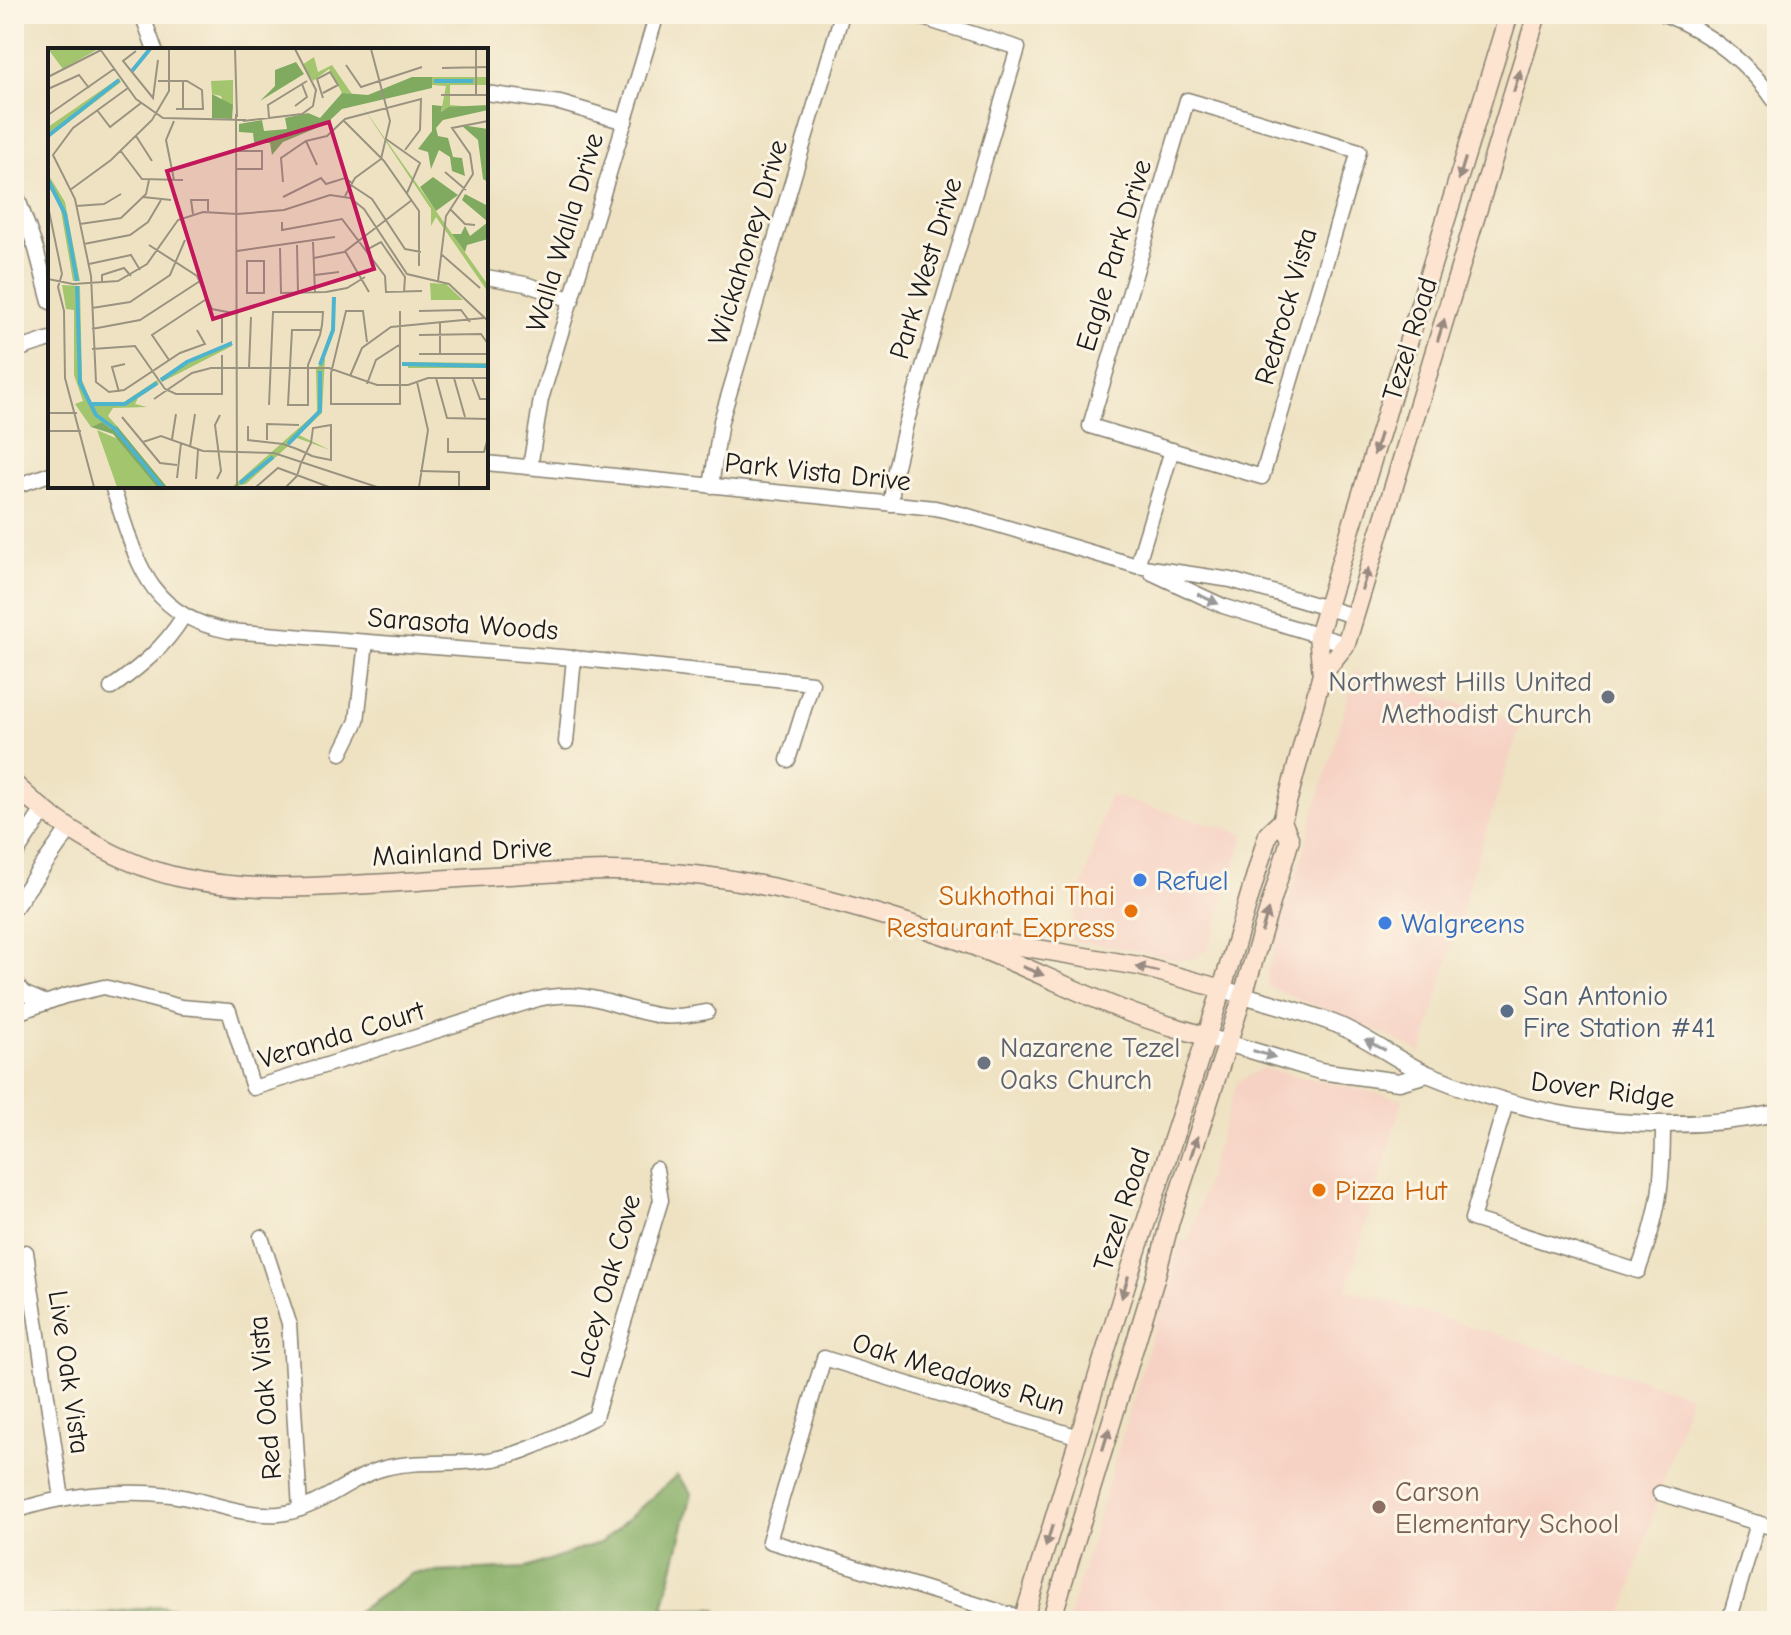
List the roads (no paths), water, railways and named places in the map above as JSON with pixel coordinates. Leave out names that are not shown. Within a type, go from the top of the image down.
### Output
[{"type":"main road","name":"Tezel Road","points":[[1024,1620],[1268,834],[1282,821],[1322,674],[1318,636],[1509,14]]},
{"type":"main road","name":"Tezel Road","points":[[1322,674],[1346,644],[1537,14]]},
{"type":"main road","name":"Mainland Drive","points":[[14,784],[70,828],[141,864],[178,877],[217,884],[284,889],[577,873],[659,872],[780,888],[934,931],[1139,966],[1222,989]]},
{"type":"main road","name":"Tezel Road","points":[[1051,1621],[1170,1221],[1290,840],[1282,821]]},
{"type":"main road","name":"Mainland Drive","points":[[934,931],[1125,1011],[1207,1037]]},
{"type":"street","points":[[142,14],[154,48]]},
{"type":"street","name":"Walla Walla Drive","points":[[530,467],[541,399],[657,14]]},
{"type":"street","name":"Wickahoney Drive","points":[[711,486],[721,421],[842,14]]},
{"type":"street","name":"Park West Drive","points":[[891,504],[894,474],[906,424],[1018,48],[910,14]]},
{"type":"street","points":[[1664,14],[1682,17],[1739,60],[1777,104]]},
{"type":"street","points":[[488,93],[560,103],[625,122]]},
{"type":"street","name":"Eagle Park Drive","points":[[1172,450],[1090,426],[1187,100],[1359,151]]},
{"type":"street","name":"Redrock Vista","points":[[1172,450],[1262,477],[1359,151]]},
{"type":"street","points":[[14,188],[20,227],[48,297]]},
{"type":"street","points":[[488,277],[525,284],[572,300]]},
{"type":"street","points":[[14,351],[48,340]]},
{"type":"street","points":[[1137,566],[1172,450]]},
{"type":"street","name":"Park Vista Drive","points":[[488,463],[891,504],[961,514],[1137,566],[1231,580],[1354,616]]},
{"type":"street","points":[[19,485],[48,475]]},
{"type":"street","name":"Sarasota Woods","points":[[113,488],[139,562],[154,589],[183,617],[207,627],[574,658],[812,683],[788,760]]},
{"type":"street","name":"Park Vista Drive","points":[[1137,566],[1223,606],[1346,644]]},
{"type":"street","points":[[111,688],[164,645],[183,617]]},
{"type":"street","points":[[341,753],[357,721],[366,642]]},
{"type":"street","points":[[566,742],[574,658]]},
{"type":"street","points":[[14,855],[44,810]]},
{"type":"street","points":[[14,907],[70,828]]},
{"type":"street","points":[[14,981],[23,993],[46,1003]]},
{"type":"street","name":"Veranda Court","points":[[14,1014],[104,987],[181,1007],[229,1011],[253,1088],[562,994],[600,998],[662,1016],[707,1012]]},
{"type":"street","name":"Dover Ridge","points":[[1222,989],[1335,1024],[1427,1074],[1506,1103],[1562,1116],[1631,1125],[1663,1125],[1725,1122],[1777,1113]]},
{"type":"street","name":"Dover Ridge","points":[[1207,1037],[1320,1071],[1399,1082],[1427,1074]]},
{"type":"street","points":[[1506,1103],[1472,1219],[1638,1271],[1654,1228],[1659,1204],[1663,1180],[1663,1125]]},
{"type":"street","name":"Lacey Oak Cove","points":[[300,1509],[367,1474],[388,1467],[497,1459],[595,1417],[661,1200],[656,1169]]},
{"type":"street","name":"Red Oak Vista","points":[[261,1237],[289,1323],[300,1509]]},
{"type":"street","name":"Live Oak Vista","points":[[26,1252],[62,1499]]},
{"type":"street","name":"Oak Meadows Run","points":[[1024,1620],[769,1541],[824,1358],[1079,1437]]},
{"type":"street","points":[[1660,1493],[1777,1529]]},
{"type":"street","points":[[14,1512],[62,1499],[147,1494],[170,1495],[260,1514],[281,1514],[300,1509]]},
{"type":"street","points":[[1729,1621],[1758,1523]]},
{"type":"place","name":"Northwest Hills United Methodist Church","points":[[1608,697]]},
{"type":"place","name":"Refuel","points":[[1140,880]]},
{"type":"place","name":"Sukhothai Thai Restaurant Express","points":[[1131,911]]},
{"type":"place","name":"Walgreens","points":[[1385,923]]},
{"type":"place","name":"San Antonio Fire Station #41","points":[[1507,1011]]},
{"type":"place","name":"Nazarene Tezel Oaks Church","points":[[984,1063]]},
{"type":"place","name":"Pizza Hut","points":[[1319,1190]]},
{"type":"place","name":"Carson Elementary School","points":[[1379,1507]]}]
